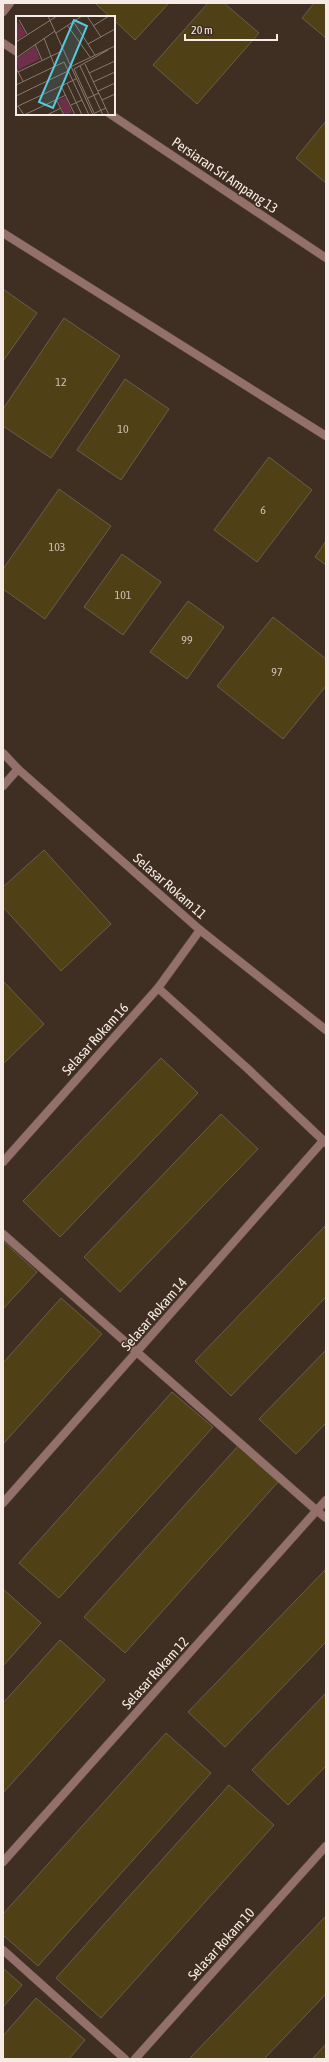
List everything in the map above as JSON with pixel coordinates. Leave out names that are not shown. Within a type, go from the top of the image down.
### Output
[{"type":"street","points":[[3,12],[10,3]]},
{"type":"street","points":[[3,43],[16,51]]},
{"type":"street","name":"Persiaran Sri Ampang 13","points":[[112,115],[326,258]]},
{"type":"street","points":[[3,232],[326,436]]},
{"type":"street","name":"Selasar Rokam 11","points":[[3,753],[18,769],[200,930],[326,1030]]},
{"type":"street","points":[[3,786],[18,769]]},
{"type":"street","name":"Selasar Rokam 16","points":[[4,1159],[158,988],[200,930]]},
{"type":"street","points":[[158,988],[248,1069],[325,1142]]},
{"type":"street","name":"Selasar Rokam 14","points":[[3,1502],[325,1142]]},
{"type":"street","points":[[3,1234],[326,1518]]},
{"type":"street","name":"Selasar Rokam 12","points":[[3,1862],[326,1500]]},
{"type":"street","name":"Selasar Rokam 10","points":[[135,2059],[326,1847]]},
{"type":"street","points":[[3,1950],[125,2059]]},
{"type":"building","points":[[95,3],[169,3],[135,40],[115,21],[115,16],[109,16]]},
{"type":"building","points":[[208,3],[224,3],[259,33],[197,104],[153,65]]},
{"type":"building","points":[[314,3],[326,3],[326,38],[302,18]]},
{"type":"building","points":[[326,121],[326,183],[296,158]]},
{"type":"building","points":[[3,289],[37,313],[3,361]]},
{"type":"building","points":[[64,318],[120,356],[51,458],[3,426],[3,409]]},
{"type":"building","points":[[125,379],[169,409],[121,480],[77,450]]},
{"type":"building","points":[[269,457],[312,490],[257,562],[214,530]]},
{"type":"building","points":[[59,489],[111,526],[45,619],[3,589],[3,569]]},
{"type":"building","points":[[326,541],[326,565],[315,557]]},
{"type":"building","points":[[122,554],[161,582],[123,635],[84,607]]},
{"type":"building","points":[[188,601],[224,627],[187,679],[150,652]]},
{"type":"building","points":[[273,617],[326,659],[326,686],[283,739],[217,686]]},
{"type":"building","points":[[44,850],[111,924],[61,971],[3,907],[3,887]]},
{"type":"building","points":[[3,981],[44,1024],[3,1064]]},
{"type":"building","points":[[161,1058],[198,1093],[60,1237],[23,1201]]},
{"type":"building","points":[[221,1114],[258,1149],[120,1292],[84,1257]]},
{"type":"building","points":[[326,1225],[326,1297],[231,1396],[195,1361]]},
{"type":"building","points":[[3,1241],[37,1272],[3,1309]]},
{"type":"building","points":[[61,1298],[102,1334],[3,1444],[3,1363]]},
{"type":"building","points":[[326,1350],[326,1423],[296,1454],[259,1419]]},
{"type":"building","points":[[172,1392],[213,1427],[59,1598],[19,1563]]},
{"type":"building","points":[[238,1446],[278,1482],[125,1653],[84,1617]]},
{"type":"building","points":[[326,1569],[326,1642],[225,1747],[188,1712]]},
{"type":"building","points":[[3,1589],[41,1623],[3,1666]]},
{"type":"building","points":[[60,1640],[105,1680],[3,1793],[3,1703]]},
{"type":"building","points":[[326,1693],[326,1766],[288,1805],[252,1770]]},
{"type":"building","points":[[166,1733],[211,1773],[38,1966],[3,1935],[3,1914]]},
{"type":"building","points":[[229,1785],[274,1825],[101,2018],[56,1978]]},
{"type":"building","points":[[326,1916],[326,1994],[264,2059],[189,2059]]},
{"type":"building","points":[[3,1968],[22,1985],[3,2007]]},
{"type":"building","points":[[36,1998],[85,2040],[69,2059],[3,2059],[3,2036]]},
{"type":"building","points":[[326,2044],[326,2059],[312,2059]]}]
